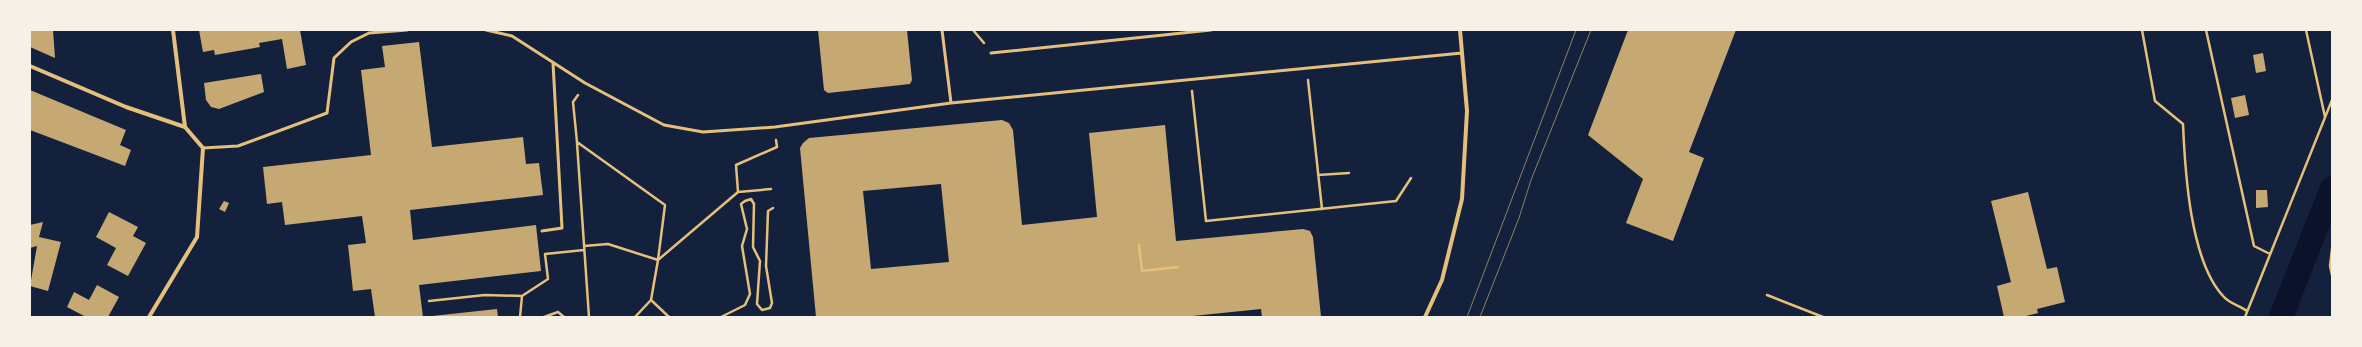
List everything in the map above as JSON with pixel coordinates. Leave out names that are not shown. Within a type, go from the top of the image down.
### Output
[{"type":"street","points":[[172,30],[185,127]]},
{"type":"street","points":[[1425,317],[1442,280],[1462,199],[1467,111],[1460,30]]},
{"type":"street","points":[[30,66],[126,107],[185,127],[204,148],[197,237],[149,317]]},
{"type":"lane","points":[[204,148],[238,146],[327,113],[334,58],[351,42],[369,33],[407,30]]},
{"type":"lane","points":[[486,30],[512,36],[585,83],[664,124],[703,132],[775,127],[951,104],[1462,53]]},
{"type":"lane","points":[[942,30],[951,104]]},
{"type":"lane","points":[[991,52],[1211,30]]},
{"type":"lane","points":[[542,231],[562,228],[553,63]]},
{"type":"path","points":[[972,30],[991,52]]},
{"type":"path","points":[[2142,30],[2156,101],[2183,124],[2186,179],[2202,262],[2224,297],[2247,311]]},
{"type":"path","points":[[2206,30],[2254,246],[2270,254]]},
{"type":"path","points":[[2306,30],[2325,118]]},
{"type":"path","points":[[1306,68],[1322,209]]},
{"type":"path","points":[[1191,80],[1206,221],[1396,201],[1411,178]]},
{"type":"path","points":[[585,83],[573,102],[589,317]]},
{"type":"path","points":[[2245,317],[2332,100]]},
{"type":"path","points":[[738,192],[736,165],[777,147],[775,127]]},
{"type":"path","points":[[576,142],[665,205],[651,300],[635,317]]},
{"type":"path","points":[[1318,175],[1350,173]]},
{"type":"path","points":[[658,260],[738,192],[771,189]]},
{"type":"path","points":[[721,317],[745,305],[750,294],[742,246],[747,229],[741,204],[744,200],[751,199],[754,204],[753,247],[760,261],[757,304],[762,310],[770,308],[772,303],[766,266],[768,211],[772,208]]},
{"type":"path","points":[[430,301],[485,295],[522,296],[548,279],[545,254],[608,244],[658,260]]},
{"type":"path","points":[[1139,245],[1142,270],[1178,266]]},
{"type":"path","points":[[2332,249],[2330,266],[2332,275]]},
{"type":"path","points":[[1767,295],[1823,317]]},
{"type":"path","points":[[520,317],[522,296]]},
{"type":"path","points":[[651,300],[669,317]]},
{"type":"path","points":[[544,317],[558,312],[564,317]]},
{"type":"building","points":[[30,30],[53,30],[55,58],[30,47]]},
{"type":"building","points":[[199,30],[300,30],[306,65],[287,69],[282,39],[259,43],[260,47],[215,55],[214,50],[203,52]]},
{"type":"building","points":[[818,30],[907,30],[912,80],[910,84],[828,93],[824,90]]},
{"type":"building","points":[[1628,30],[1736,30],[1689,152],[1704,158],[1673,241],[1626,223],[1643,179],[1588,135]]},
{"type":"building","points":[[419,42],[432,147],[523,137],[526,164],[539,163],[543,195],[410,210],[413,240],[536,225],[541,271],[419,285],[423,317],[375,317],[371,289],[353,291],[348,245],[366,243],[362,216],[285,225],[282,202],[267,204],[263,167],[371,155],[361,70],[385,67],[382,46]]},
{"type":"building","points":[[2263,53],[2266,71],[2256,73],[2253,55]]},
{"type":"building","points":[[261,74],[264,92],[219,109],[211,107],[206,100],[204,83]]},
{"type":"building","points":[[30,90],[126,130],[120,145],[131,150],[125,166],[30,130]]},
{"type":"building","points":[[2245,95],[2249,115],[2235,118],[2231,98]]},
{"type":"building","points":[[1002,120],[1009,123],[1013,130],[1022,225],[1097,217],[1089,133],[1165,125],[1176,241],[1303,229],[1310,231],[1313,237],[1321,317],[1262,317],[1261,309],[1183,317],[816,317],[800,148],[809,138]],"holes":[[[941,184],[949,262],[871,269],[863,191]]]},
{"type":"building","points":[[2256,190],[2267,190],[2268,207],[2256,208]]},
{"type":"building","points":[[2028,192],[2047,269],[2057,267],[2065,302],[2037,309],[2038,313],[2022,317],[2004,317],[1997,286],[2011,282],[1991,201]]},
{"type":"building","points":[[224,201],[229,203],[225,212],[219,209]]},
{"type":"building","points":[[109,212],[138,227],[133,236],[146,243],[128,276],[107,265],[116,248],[96,237]]},
{"type":"building","points":[[43,222],[39,237],[61,242],[48,291],[30,286],[37,246],[30,248],[30,225]]},
{"type":"building","points":[[97,285],[119,297],[108,317],[86,317],[67,307],[74,292],[89,300]]},
{"type":"building","points":[[497,309],[498,317],[432,317],[432,316]]},
{"type":"waterway","points":[[2281,317],[2332,188]]},
{"type":"tram line","points":[[1467,317],[1576,30]]},
{"type":"tram line","points":[[1480,317],[1519,218],[1531,180],[1591,30]]}]
